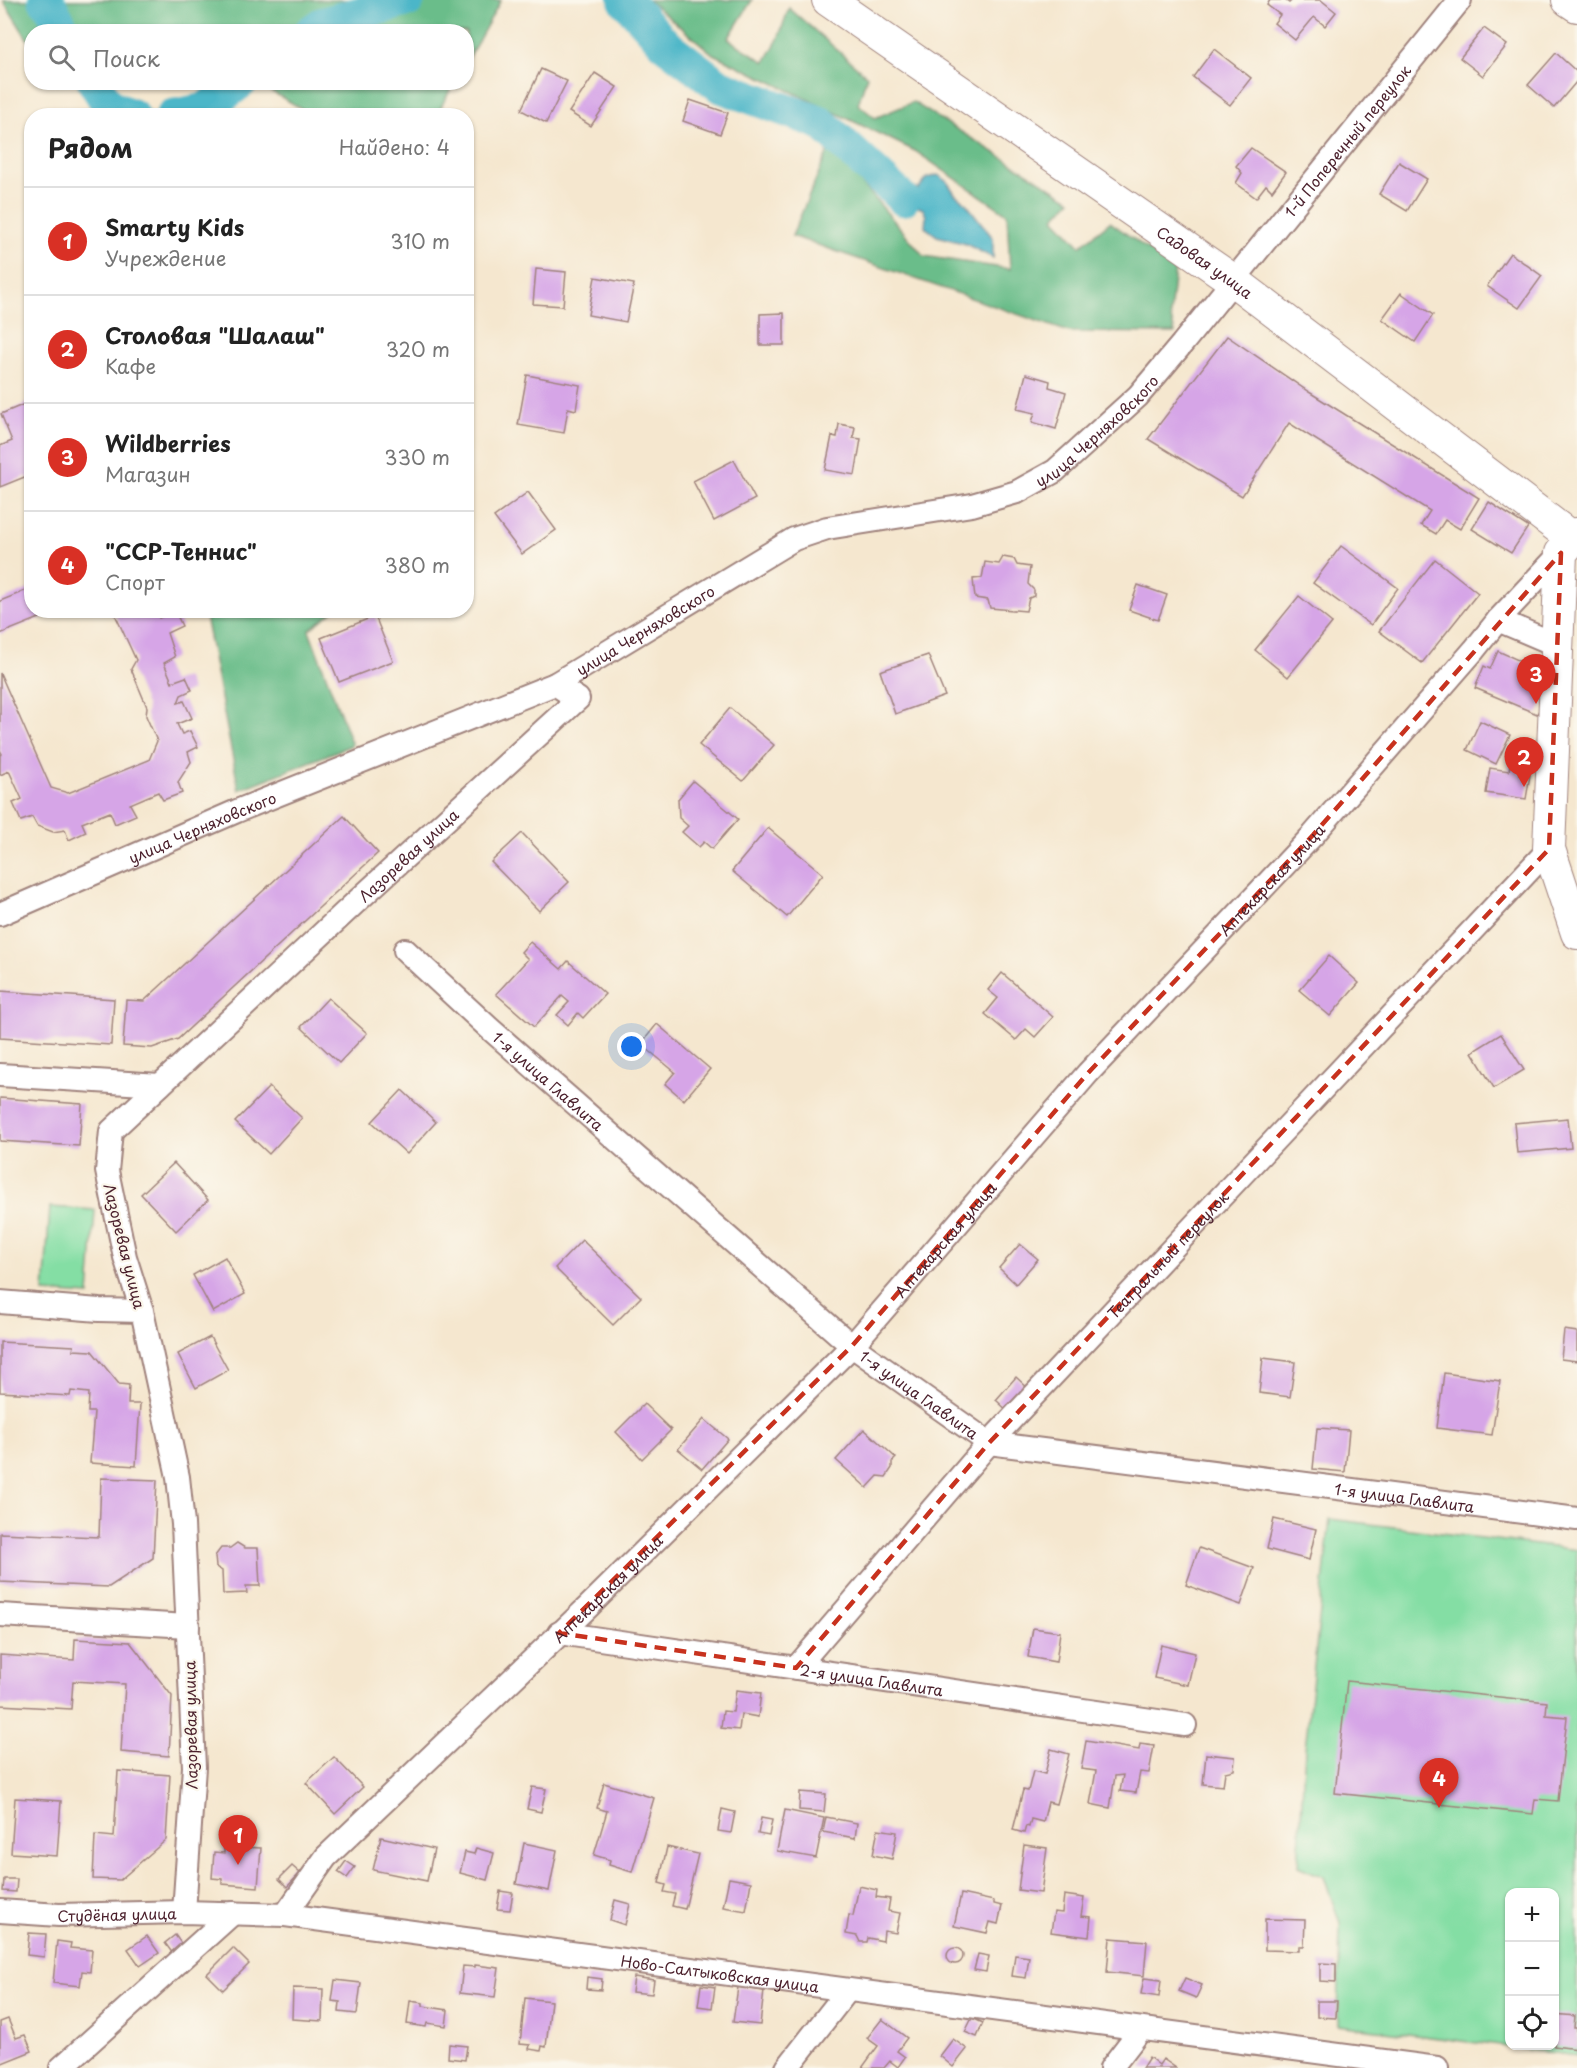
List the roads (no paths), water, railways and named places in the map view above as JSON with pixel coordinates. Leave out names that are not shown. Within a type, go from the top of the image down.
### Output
[{"type":"street","name":"Садовая улица","points":[[828,0],[1234,282],[1570,542]]},
{"type":"street","name":"1-й Поперечный переулок","points":[[1234,282],[1460,0]]},
{"type":"street","points":[[1568,0],[1577,6]]},
{"type":"street","name":"улица Черняховского","points":[[0,914],[237,811],[555,684],[794,539],[827,528],[972,505],[1017,492],[1056,471],[1138,396],[1234,282]]},
{"type":"street","points":[[1570,542],[1557,645],[1549,849],[1577,933]]},
{"type":"street","name":"Аптекарская улица","points":[[285,1915],[326,1857],[592,1603],[852,1346],[1088,1073],[1313,835],[1498,620],[1570,542]]},
{"type":"street","points":[[1498,620],[1557,645]]},
{"type":"street","name":"Лазоревая улица","points":[[184,1912],[194,1767],[183,1524],[178,1477],[142,1311],[125,1257],[107,1172],[111,1131],[578,699],[555,684]]},
{"type":"street","name":"Театральный переулок","points":[[796,1668],[989,1443],[1549,849]]},
{"type":"street","name":"1-я улица Главлита","points":[[405,950],[489,1028],[852,1346],[989,1443],[1577,1519]]},
{"type":"street","points":[[0,1075],[160,1085]]},
{"type":"street","points":[[0,1302],[142,1311]]},
{"type":"street","points":[[0,1615],[188,1626]]},
{"type":"street","name":"2-я улица Главлита","points":[[559,1633],[1185,1725]]},
{"type":"street","name":"Студёная улица","points":[[0,1911],[60,1915],[233,1913]]},
{"type":"street","points":[[61,2068],[233,1913]]},
{"type":"street","name":"Ново-Салтыковская улица","points":[[233,1913],[285,1915],[1437,2068]]},
{"type":"street","points":[[788,2068],[848,1990]]},
{"type":"street","points":[[1111,2068],[1141,2029]]},
{"type":"water","points":[[938,175],[947,181],[955,194],[965,202],[993,238],[993,258],[966,244],[937,236],[925,227],[926,216],[923,209],[903,198],[904,183],[918,189],[927,178]]},
{"type":"waterway","points":[[45,0],[60,24]]},
{"type":"waterway","points":[[322,24],[408,0]]},
{"type":"waterway","points":[[625,0],[666,45],[720,86],[821,123],[903,199]]},
{"type":"waterway","points":[[99,90],[109,106],[114,108]]},
{"type":"waterway","points":[[207,108],[230,90]]},
{"type":"place","name":"Wildberries","points":[[1536,704]]},
{"type":"place","name":"Столовая \"Шалаш\"","points":[[1524,787]]},
{"type":"place","name":"\"ССР-Теннис\"","points":[[1439,1808]]},
{"type":"place","name":"Smarty Kids","points":[[238,1865]]}]
